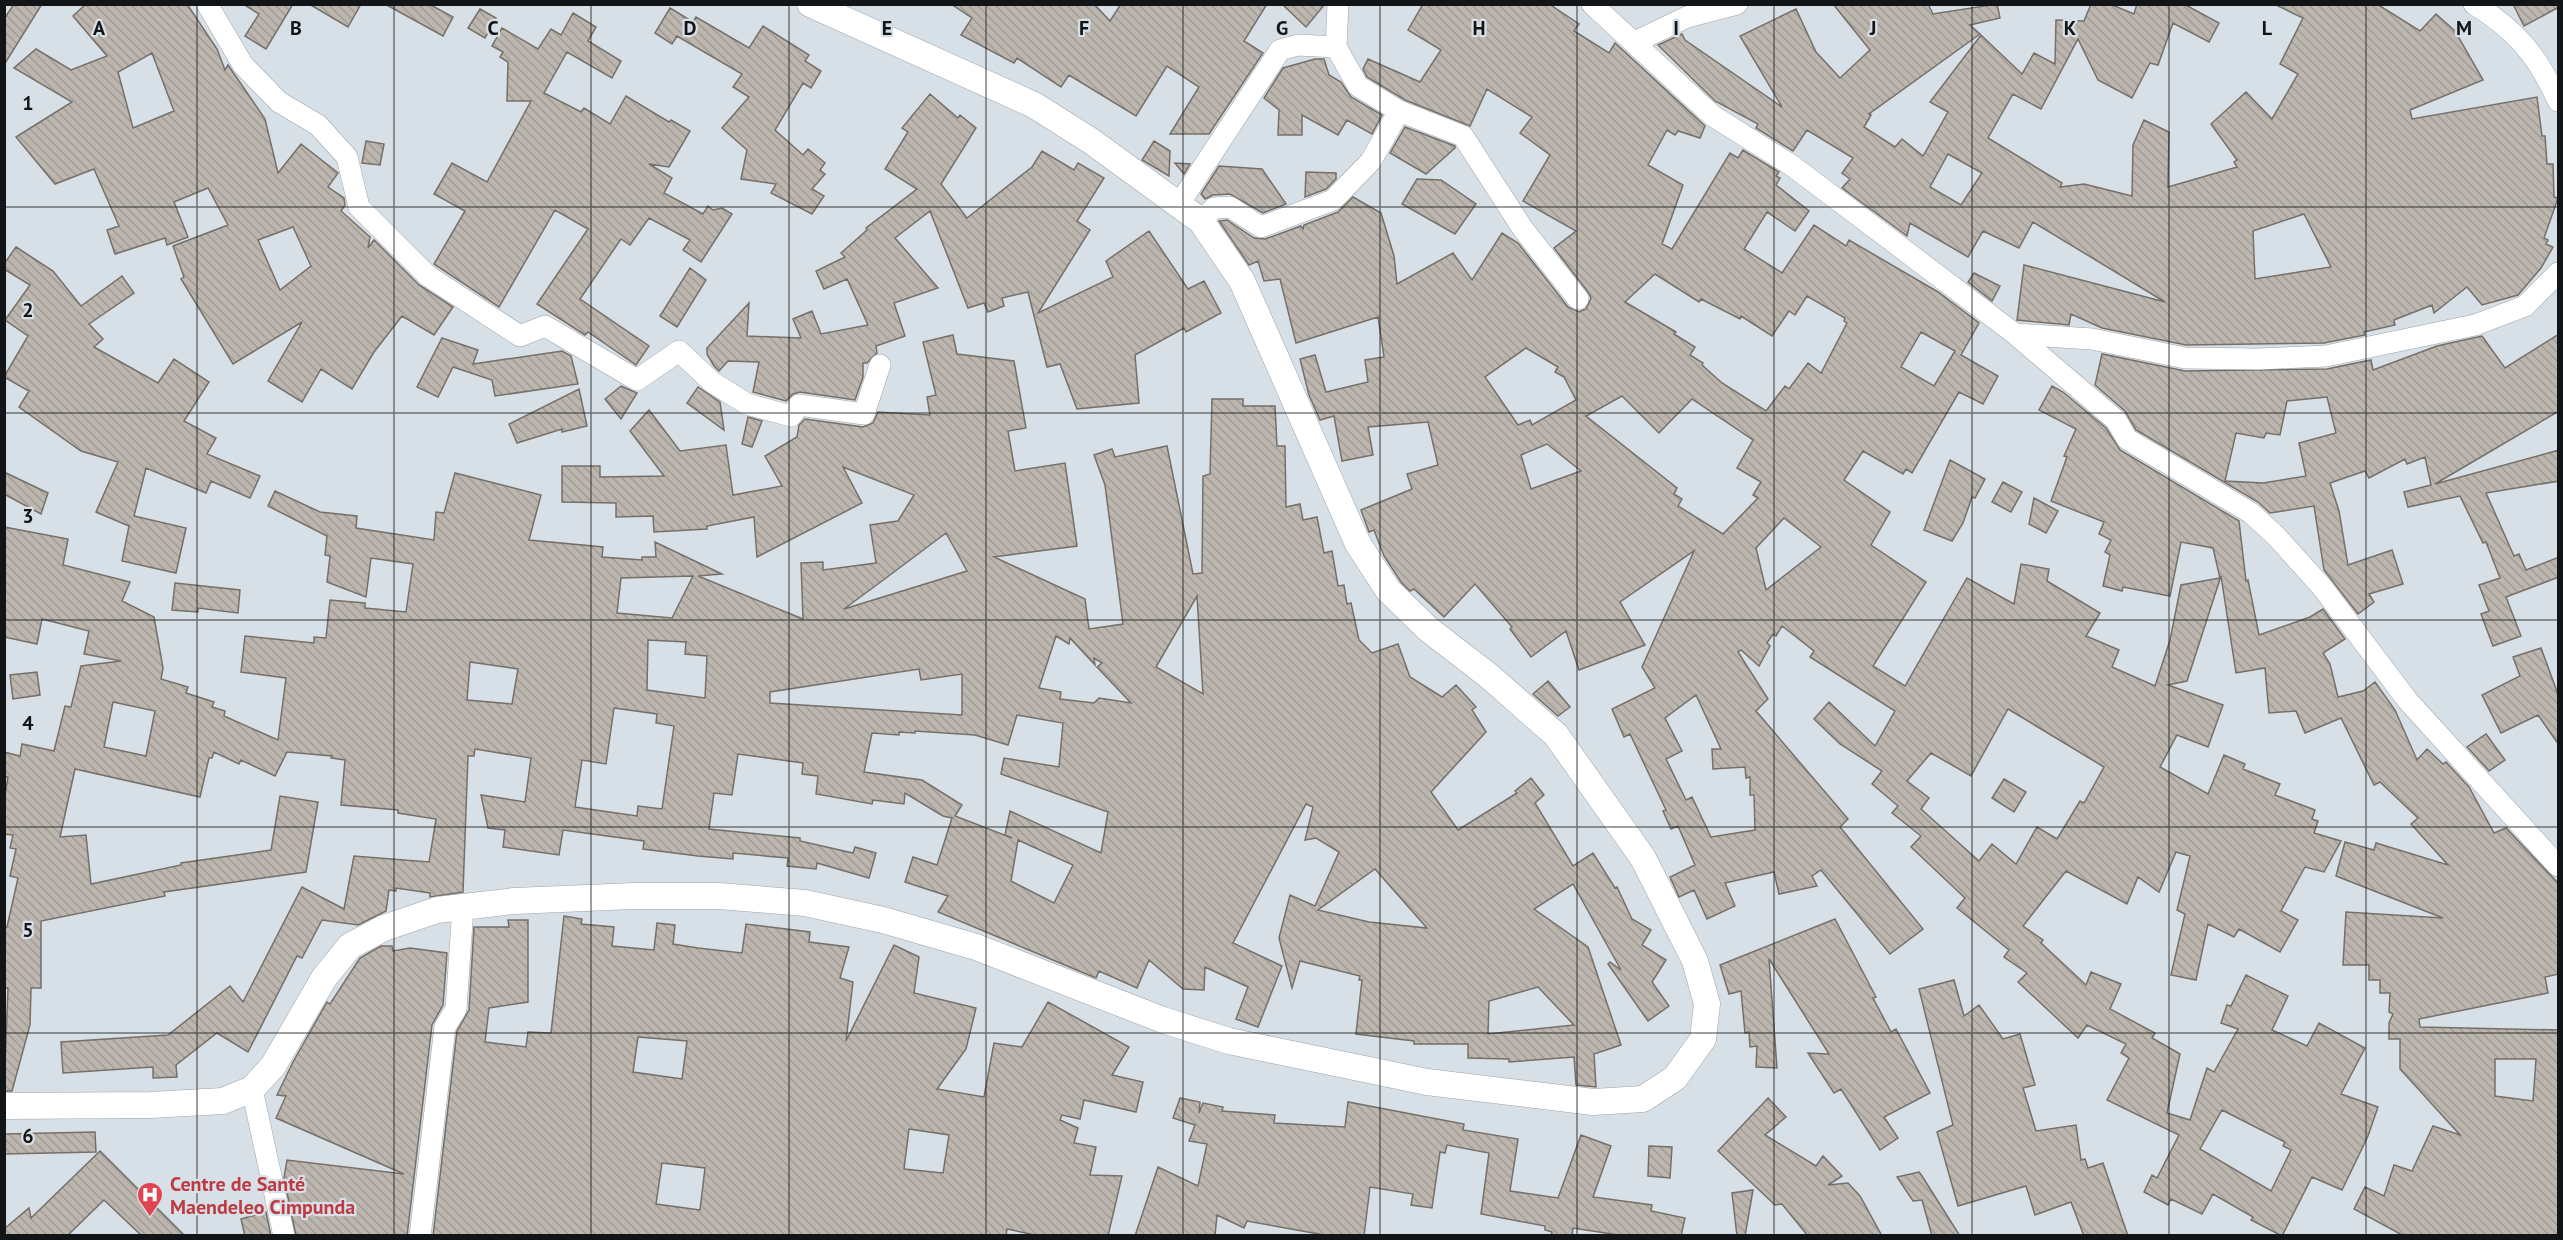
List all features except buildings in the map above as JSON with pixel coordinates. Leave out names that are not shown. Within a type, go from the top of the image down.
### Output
[{"type":"street","points":[[207,4],[243,65],[279,102],[318,125],[347,157],[359,207],[428,276],[519,336],[545,326],[637,380],[679,351],[712,382],[747,404],[791,416],[800,405],[864,414],[880,365]]},
{"type":"street","points":[[4,1106],[151,1105],[223,1101],[252,1089],[273,1066],[324,978],[350,946],[384,928],[437,910],[514,901],[634,896],[719,896],[805,903],[884,920],[976,947],[1163,1020],[1229,1041],[1426,1082],[1593,1102],[1643,1099],[1675,1078],[1703,1040],[1707,1004],[1695,961],[1643,858],[1557,735],[1489,676],[1428,630],[1388,590],[1358,543],[1242,281],[1201,221],[1091,141],[1034,105],[810,4]]},
{"type":"street","points":[[1338,4],[1336,48],[1358,86],[1399,111],[1463,136],[1523,229],[1578,300]]},
{"type":"street","points":[[1592,4],[1713,116],[1791,165],[2015,334],[2116,420],[2127,439],[2251,513],[2276,536],[2322,587],[2408,701],[2559,866]]},
{"type":"street","points":[[1635,42],[1687,17],[1737,4]]},
{"type":"street","points":[[2474,4],[2502,21],[2528,48],[2559,101]]},
{"type":"street","points":[[1179,204],[1280,50],[1298,45],[1336,48]]},
{"type":"street","points":[[1201,221],[1214,208],[1230,207],[1261,226],[1333,200],[1371,161],[1399,111]]},
{"type":"street","points":[[2015,334],[2092,339],[2185,358],[2257,359],[2326,356],[2475,325],[2525,306],[2559,273]]},
{"type":"street","points":[[420,1236],[445,1027],[456,1009],[463,907]]},
{"type":"street","points":[[252,1089],[284,1236]]},
{"type":"place","name":"Centre de Santé Maendeleo Cimpunda","points":[[150,1218]]}]
